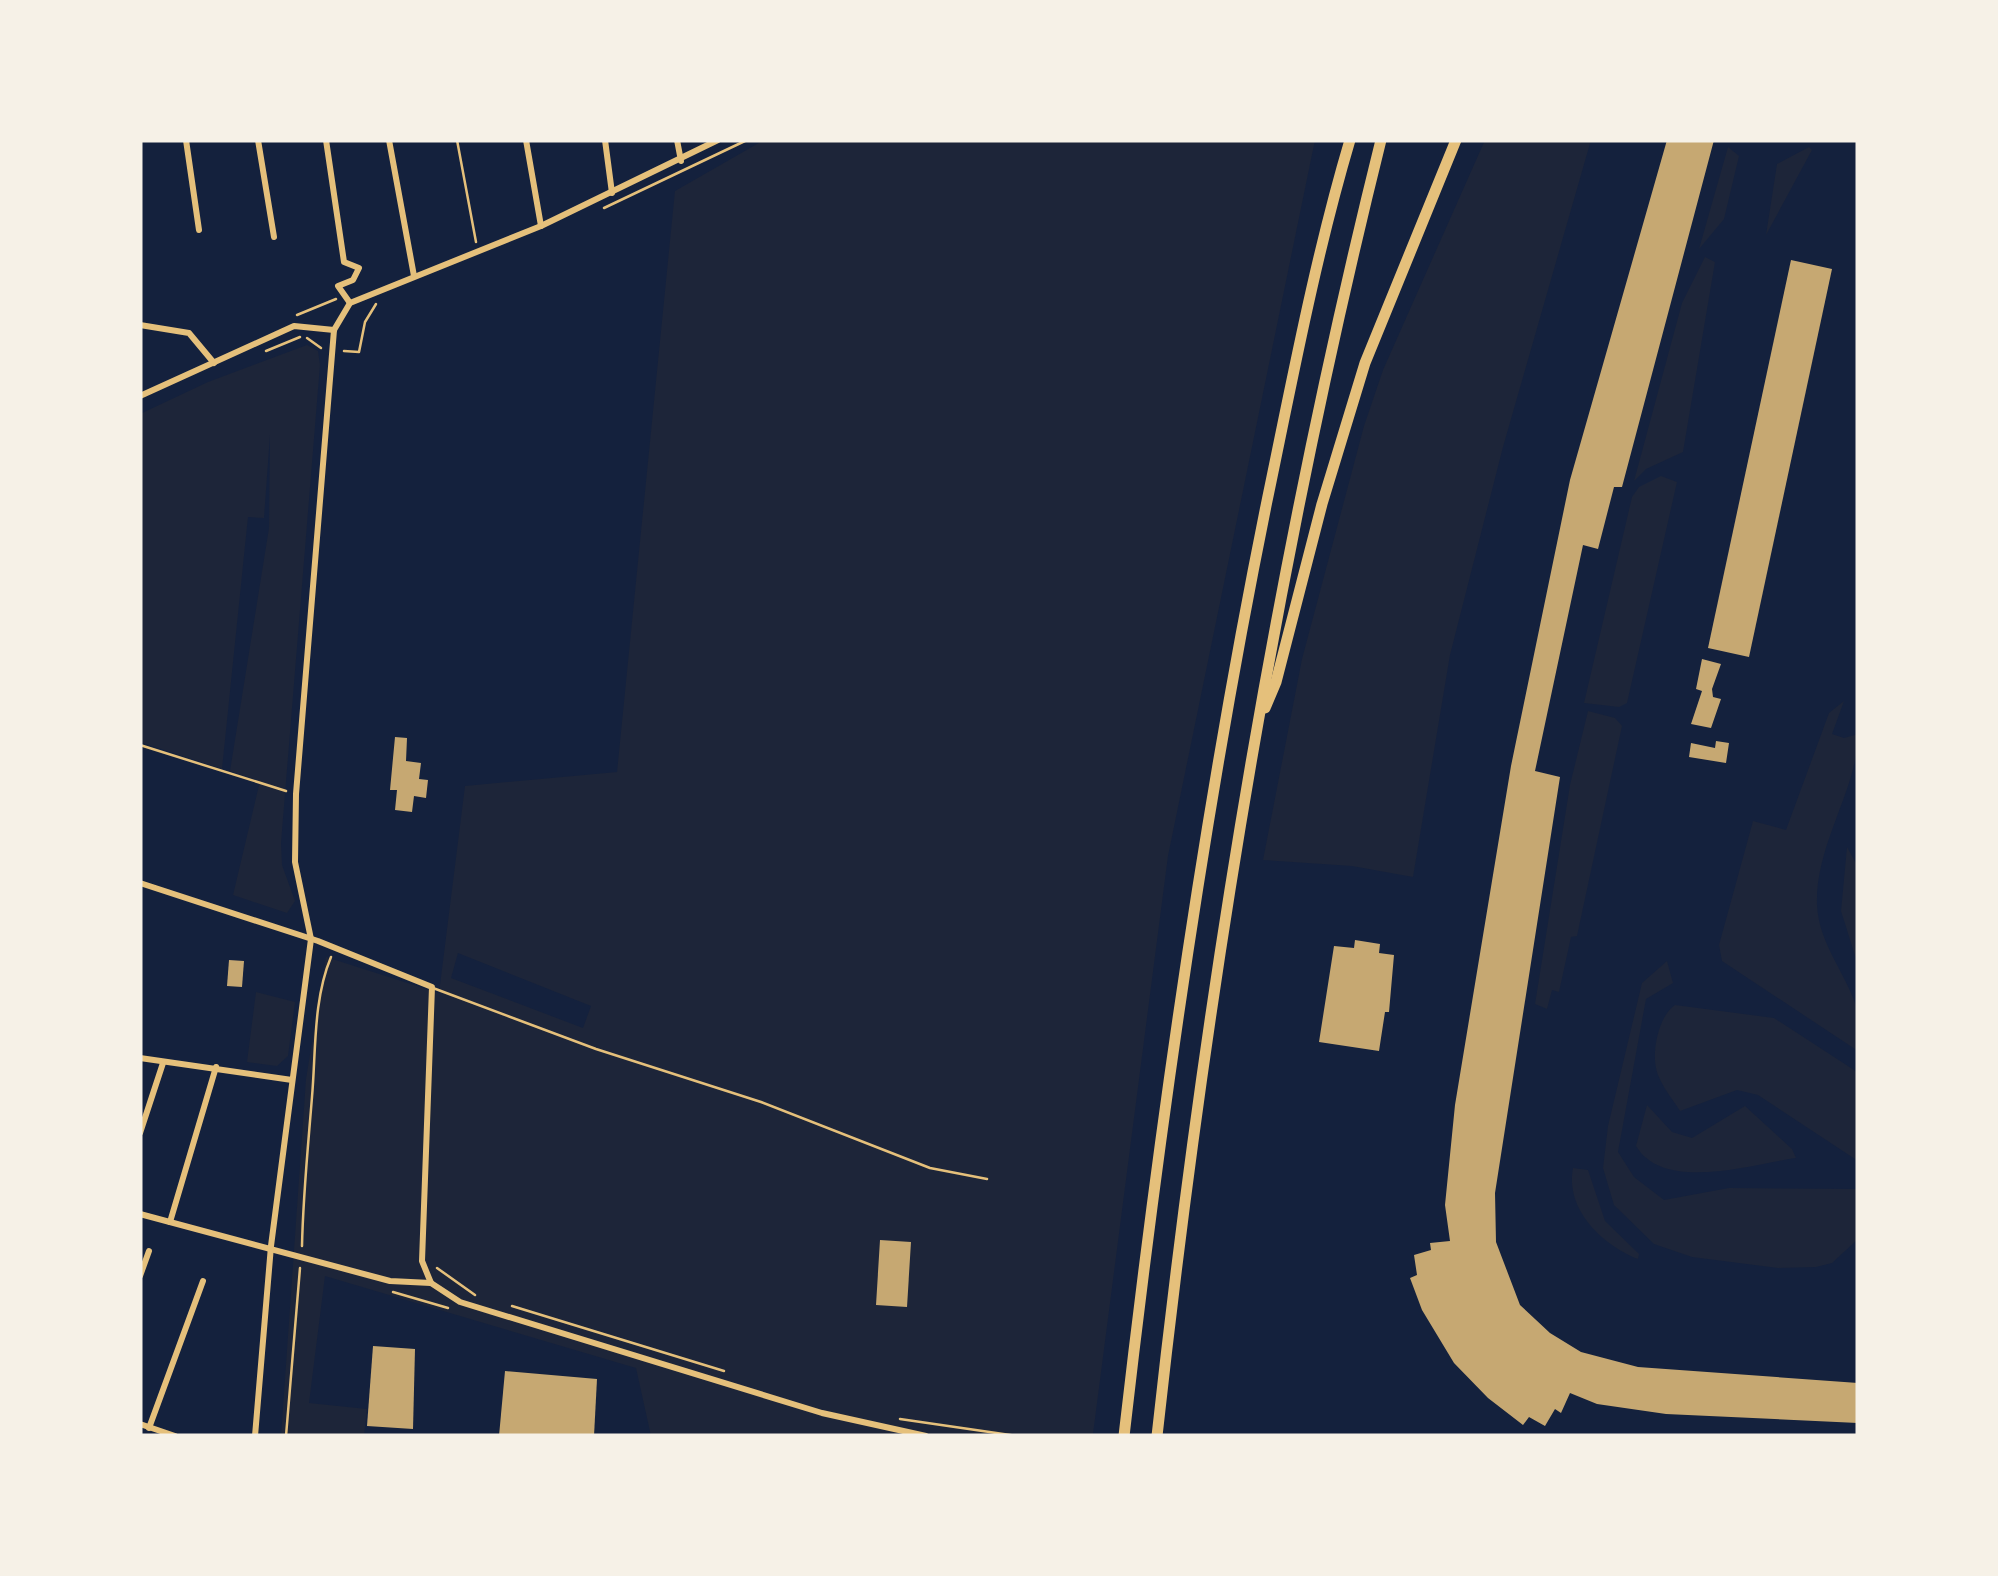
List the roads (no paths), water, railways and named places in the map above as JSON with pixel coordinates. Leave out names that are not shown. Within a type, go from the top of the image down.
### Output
[{"type":"highway","points":[[1124,1436],[1162,1110],[1202,847],[1279,445],[1348,140]]},
{"type":"highway","points":[[1157,1436],[1196,1114],[1257,726],[1295,508],[1381,140]]},
{"type":"highway","points":[[1257,726],[1276,682],[1322,504],[1365,363],[1456,140]]},
{"type":"street","points":[[186,140],[199,230]]},
{"type":"street","points":[[258,140],[274,237]]},
{"type":"street","points":[[326,140],[344,262],[359,268],[353,280],[338,286],[350,303]]},
{"type":"street","points":[[389,140],[414,276]]},
{"type":"street","points":[[526,140],[540,226]]},
{"type":"street","points":[[605,140],[612,194]]},
{"type":"street","points":[[677,140],[681,161]]},
{"type":"street","points":[[256,1436],[271,1246],[311,939],[295,862],[296,794],[334,330],[350,303],[540,226],[718,140]]},
{"type":"street","points":[[140,325],[189,332],[214,362]]},
{"type":"street","points":[[140,396],[294,326],[334,330]]},
{"type":"street","points":[[140,883],[335,947],[432,987],[422,1261],[431,1283]]},
{"type":"street","points":[[140,1058],[292,1080]]},
{"type":"street","points":[[140,1134],[163,1062]]},
{"type":"street","points":[[170,1222],[216,1068]]},
{"type":"street","points":[[140,1214],[271,1246],[390,1281],[431,1283],[460,1302],[822,1413],[926,1436]]},
{"type":"street","points":[[140,1276],[148,1251]]},
{"type":"street","points":[[150,1428],[204,1281]]},
{"type":"street","points":[[140,1424],[175,1436]]},
{"type":"lane","points":[[432,987],[596,1050],[761,1102],[930,1168],[987,1179]]}]
